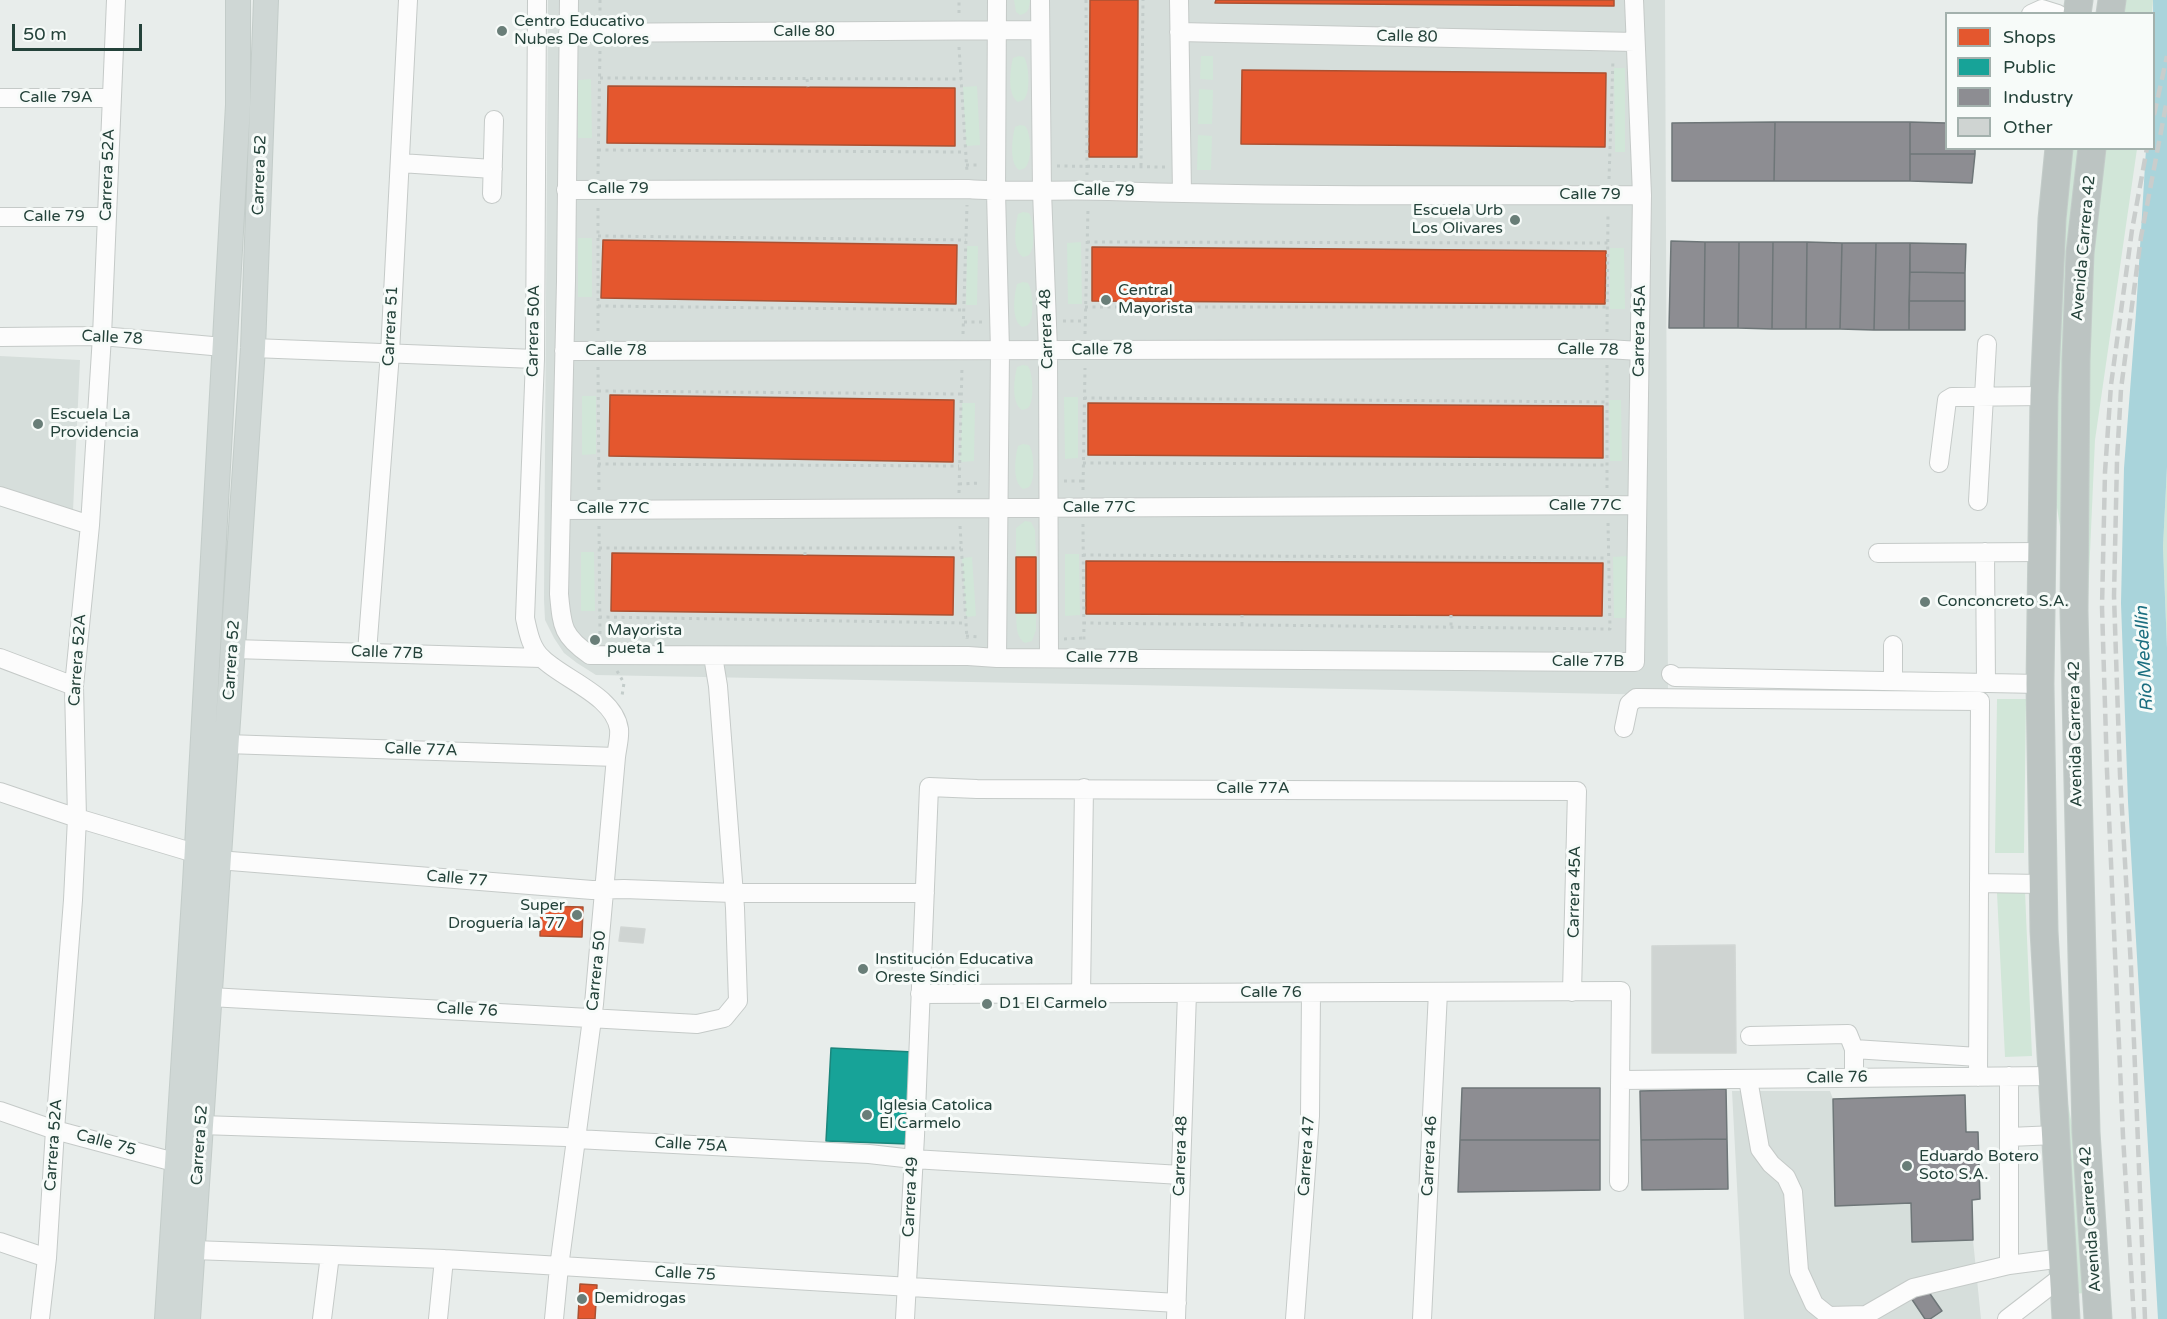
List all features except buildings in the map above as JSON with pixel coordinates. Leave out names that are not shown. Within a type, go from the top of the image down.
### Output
[{"type":"highway","name":"Avenida Carrera 42","points":[[2059,150],[2052,219],[2044,396],[2040,684],[2042,878],[2064,1288]]},
{"type":"highway","name":"Avenida Carrera 42","points":[[2092,150],[2080,253],[2075,395],[2074,611],[2086,1132],[2098,1319]]},
{"type":"highway","points":[[2042,552],[2057,634],[2063,857],[2082,1005]]},
{"type":"main road","name":"Carrera 52","points":[[188,1319],[210,997],[207,857],[223,347],[238,105],[238,0]]},
{"type":"main road","name":"Carrera 52","points":[[167,1319],[178,1163],[207,857],[226,744],[253,348],[266,0]]},
{"type":"street","name":"Carrera 52A","points":[[40,1319],[47,1258],[73,900],[77,818],[74,686],[90,525],[102,336],[117,0]]},
{"type":"street","name":"Carrera 51","points":[[367,652],[390,354],[408,0]]},
{"type":"street","name":"Carrera 50A","points":[[537,0],[535,359],[525,618],[529,639],[541,658]]},
{"type":"street","points":[[561,510],[568,0]]},
{"type":"street","points":[[997,0],[996,192],[1000,351],[997,658]]},
{"type":"street","name":"Carrera 48","points":[[1040,0],[1042,191],[1048,351],[1049,658]]},
{"type":"street","points":[[1179,0],[1182,193]]},
{"type":"street","name":"Carrera 45A","points":[[1634,0],[1642,195],[1635,662]]},
{"type":"street","points":[[2035,12],[2042,9],[2052,12]]},
{"type":"street","name":"Calle 80","points":[[568,33],[1040,30]]},
{"type":"street","name":"Calle 80","points":[[1179,32],[1635,42]]},
{"type":"street","name":"Calle 79A","points":[[0,98],[111,98]]},
{"type":"street","points":[[492,194],[494,120]]},
{"type":"street","points":[[400,164],[493,169]]},
{"type":"street","name":"Calle 79","points":[[567,190],[968,189],[996,192],[1088,190],[1182,193],[1642,195]]},
{"type":"street","name":"Calle 79","points":[[0,217],[107,217]]},
{"type":"street","name":"Calle 78","points":[[0,337],[102,336],[223,347]]},
{"type":"street","points":[[1978,501],[1987,345]]},
{"type":"street","points":[[253,348],[535,359]]},
{"type":"street","name":"Calle 78","points":[[564,351],[1607,349],[1640,351]]},
{"type":"street","points":[[1939,463],[1947,400],[1952,397],[2044,396]]},
{"type":"street","points":[[0,496],[90,525]]},
{"type":"street","name":"Calle 77C","points":[[561,510],[1638,505]]},
{"type":"street","name":"Calle 77B","points":[[561,510],[559,594],[561,622],[572,643],[590,655],[1635,662]]},
{"type":"street","points":[[1985,552],[1986,683]]},
{"type":"street","points":[[1878,553],[2042,552]]},
{"type":"street","points":[[1893,645],[1893,681]]},
{"type":"street","name":"Calle 77B","points":[[233,649],[541,658]]},
{"type":"street","points":[[713,656],[719,698],[733,893]]},
{"type":"street","points":[[0,658],[74,686]]},
{"type":"street","points":[[541,658],[607,705],[617,721]]},
{"type":"street","points":[[1671,674],[1675,677],[2040,684]]},
{"type":"street","points":[[1624,728],[1629,704],[1636,698],[1980,701],[1978,1077]]},
{"type":"street","name":"Carrera 50","points":[[554,1319],[592,1017],[620,732],[617,721]]},
{"type":"street","name":"Calle 77A","points":[[226,744],[616,757]]},
{"type":"street","name":"Calle 77A","points":[[929,787],[1577,792]]},
{"type":"street","name":"Carrera 49","points":[[905,1319],[929,787]]},
{"type":"street","points":[[1081,994],[1084,788]]},
{"type":"street","name":"Calle 77","points":[[0,792],[207,857],[604,889],[733,893],[925,893]]},
{"type":"street","name":"Carrera 45A","points":[[1572,992],[1577,792]]},
{"type":"street","points":[[1979,877],[2042,878]]},
{"type":"street","name":"Calle 76","points":[[210,997],[698,1024],[724,1018],[738,1001],[733,893]]},
{"type":"street","name":"Calle 76","points":[[920,994],[1622,991],[1620,1080],[2053,1076]]},
{"type":"street","name":"Carrera 46","points":[[1422,1319],[1437,992]]},
{"type":"street","name":"Carrera 48","points":[[1176,1311],[1187,993]]},
{"type":"street","name":"Carrera 47","points":[[1295,1319],[1310,1116],[1311,993]]},
{"type":"street","points":[[1750,1036],[1848,1034],[1854,1049],[1854,1078]]},
{"type":"street","points":[[1854,1049],[1978,1057]]},
{"type":"street","points":[[2009,1076],[2009,1265]]},
{"type":"street","points":[[1748,1079],[1760,1149],[1771,1164],[1786,1177],[1793,1192],[1799,1271],[1814,1304],[1829,1316],[1866,1315],[1913,1288],[2009,1265],[2064,1288]]},
{"type":"street","points":[[1619,1182],[1620,1080]]},
{"type":"street","name":"Calle 75","points":[[0,1111],[55,1130],[178,1163]]},
{"type":"street","name":"Calle 75A","points":[[201,1125],[554,1136],[1181,1175]]},
{"type":"street","points":[[2009,1137],[2056,1135]]},
{"type":"street","points":[[0,1242],[47,1258]]},
{"type":"street","name":"Calle 75","points":[[193,1250],[444,1260],[907,1286],[1176,1311]]},
{"type":"street","points":[[322,1319],[330,1255]]},
{"type":"street","points":[[438,1319],[444,1260]]},
{"type":"street","points":[[2007,1319],[2064,1288]]},
{"type":"path","points":[[600,0],[599,636],[624,683],[617,721]]},
{"type":"path","points":[[959,0],[958,31],[968,189],[958,508],[968,656]]},
{"type":"path","points":[[1084,658],[1083,463],[1088,190],[1086,0]]},
{"type":"path","points":[[1141,166],[1143,0]]},
{"type":"path","points":[[600,78],[961,79]]},
{"type":"path","points":[[807,79],[808,87]]},
{"type":"path","points":[[809,145],[809,152]]},
{"type":"path","points":[[598,150],[965,152]]},
{"type":"path","points":[[1042,166],[1182,167]]},
{"type":"path","points":[[598,236],[966,240]]},
{"type":"path","points":[[807,238],[807,243]]},
{"type":"path","points":[[1087,242],[1608,243]]},
{"type":"path","points":[[1244,249],[1245,242]]},
{"type":"path","points":[[1452,242],[1452,250]]},
{"type":"path","points":[[803,308],[804,301]]},
{"type":"path","points":[[1244,301],[1244,308]]},
{"type":"path","points":[[1085,307],[1244,308],[1450,305],[1608,307]]},
{"type":"path","points":[[598,306],[964,310]]},
{"type":"path","points":[[598,391],[961,394]]},
{"type":"path","points":[[806,393],[806,398]]},
{"type":"path","points":[[1084,398],[1450,403],[1607,402]]},
{"type":"path","points":[[1241,456],[1241,464]]},
{"type":"path","points":[[1451,457],[1451,464]]},
{"type":"path","points":[[804,459],[804,465]]},
{"type":"path","points":[[1083,463],[1607,465]]},
{"type":"path","points":[[598,464],[959,466]]},
{"type":"path","points":[[959,484],[998,483]]},
{"type":"path","points":[[599,548],[961,548]]},
{"type":"path","points":[[806,548],[806,555]]},
{"type":"path","points":[[1083,555],[1608,558]]},
{"type":"path","points":[[1241,556],[1241,561]]},
{"type":"path","points":[[1450,557],[1450,562]]},
{"type":"path","points":[[804,613],[804,620]]},
{"type":"path","points":[[1242,615],[1242,625]]},
{"type":"path","points":[[1451,615],[1451,627]]},
{"type":"path","points":[[599,617],[965,623]]},
{"type":"path","points":[[1083,623],[1610,628]]},
{"type":"shaded area","name":"Central Mayorista","points":[[548,0],[1665,0],[1668,695],[596,675],[564,653],[545,620]]},
{"type":"shaded area","name":"Escuela La Providencia","points":[[0,356],[80,360],[73,511],[0,487]]},
{"type":"shaded area","points":[[1732,1091],[1830,1091],[1833,1099],[1835,1205],[1911,1203],[1913,1242],[1973,1240],[1981,1319],[1744,1319]]},
{"type":"green space","points":[[1014,0],[1030,0],[1027,11],[1020,15],[1016,12]]},
{"type":"green space","points":[[2121,0],[2153,0],[2152,12],[2120,12]]},
{"type":"green space","points":[[1019,56],[1026,60],[1028,82],[1025,98],[1018,102],[1012,94],[1010,75],[1013,58]]},
{"type":"green space","points":[[1201,56],[1213,56],[1213,80],[1200,79]]},
{"type":"green space","points":[[1614,68],[1625,68],[1625,152],[1615,152]]},
{"type":"green space","points":[[591,79],[592,138],[578,138],[578,80]]},
{"type":"green space","points":[[977,86],[980,145],[966,146],[963,87]]},
{"type":"green space","points":[[1199,89],[1213,90],[1212,124],[1198,124]]},
{"type":"green space","points":[[1020,125],[1027,129],[1030,151],[1029,161],[1024,169],[1019,170],[1014,162],[1012,150],[1015,127]]},
{"type":"green space","points":[[1198,135],[1212,136],[1211,170],[1197,170]]},
{"type":"green space","points":[[2072,150],[2080,150],[2062,539],[2054,489],[2059,304]]},
{"type":"green space","points":[[2102,150],[2137,150],[2095,440],[2088,598],[2088,403],[2091,255]]},
{"type":"green space","points":[[1023,212],[1031,216],[1033,238],[1031,252],[1023,257],[1017,249],[1015,237],[1018,214]]},
{"type":"green space","points":[[578,238],[592,238],[592,297],[578,297]]},
{"type":"green space","points":[[1081,242],[1082,304],[1068,304],[1067,243]]},
{"type":"green space","points":[[967,246],[978,246],[977,305],[966,305]]},
{"type":"green space","points":[[1610,248],[1624,248],[1625,309],[1610,309]]},
{"type":"green space","points":[[1023,282],[1030,286],[1032,308],[1030,322],[1022,327],[1016,319],[1014,301],[1017,284]]},
{"type":"green space","points":[[1023,365],[1030,369],[1032,391],[1030,405],[1022,410],[1016,402],[1014,384],[1017,367]]},
{"type":"green space","points":[[582,396],[596,396],[596,454],[582,455]]},
{"type":"green space","points":[[1064,397],[1078,397],[1078,458],[1065,459]]},
{"type":"green space","points":[[1609,400],[1621,400],[1622,461],[1610,461]]},
{"type":"green space","points":[[962,403],[975,403],[974,461],[960,462]]},
{"type":"green space","points":[[1023,444],[1031,448],[1033,470],[1031,484],[1023,489],[1017,481],[1015,469],[1018,446]]},
{"type":"green space","points":[[2167,467],[2167,648],[2163,547]]},
{"type":"green space","points":[[1025,521],[1031,522],[1035,530],[1036,557],[1016,557],[1016,528]]},
{"type":"green space","points":[[581,552],[594,552],[595,611],[581,611]]},
{"type":"green space","points":[[1065,554],[1079,554],[1080,615],[1065,616]]},
{"type":"green space","points":[[1628,556],[1628,618],[1614,618],[1613,557]]},
{"type":"green space","points":[[972,557],[976,616],[966,617],[962,558]]},
{"type":"green space","points":[[1016,613],[1036,613],[1036,630],[1032,641],[1025,643],[1020,637],[1017,630]]},
{"type":"green space","points":[[1997,699],[2026,699],[2024,853],[1995,853]]},
{"type":"green space","points":[[2025,891],[2032,1056],[2005,1057],[1997,893]]},
{"type":"green space","points":[[2067,1099],[2077,1151],[2084,1293],[2074,1294]]},
{"type":"water","name":"Río Medellín","points":[[2153,0],[2167,0],[2167,467],[2163,547],[2167,648],[2167,1319],[2158,1319],[2128,802],[2121,603],[2124,468],[2146,150],[2155,150],[2155,12],[2153,12]]},
{"type":"railway","points":[[2155,110],[2167,56]]},
{"type":"railway","points":[[2145,1319],[2114,596],[2121,389],[2141,237],[2167,100]]},
{"type":"railway","points":[[2134,1319],[2123,1136],[2102,607],[2105,472],[2111,385],[2132,230],[2147,150]]},
{"type":"place","name":"Centro Educativo Nubes De Colores","points":[[502,31]]},
{"type":"place","name":"Escuela Urb Los Olivares","points":[[1515,220]]},
{"type":"place","name":"Central Mayorista","points":[[1106,300]]},
{"type":"place","name":"Escuela La Providencia","points":[[38,424]]},
{"type":"place","name":"Conconcreto S.A.","points":[[1925,602]]},
{"type":"place","name":"Mayorista pueta 1","points":[[595,640]]},
{"type":"place","name":"Super Droguería la 77","points":[[577,915]]},
{"type":"place","name":"Institución Educativa Oreste Síndici","points":[[863,969]]},
{"type":"place","name":"D1 El Carmelo","points":[[987,1004]]},
{"type":"place","name":"Iglesia Catolica El Carmelo","points":[[867,1115]]},
{"type":"place","name":"Eduardo Botero Soto S.A.","points":[[1907,1166]]},
{"type":"place","name":"Demidrogas","points":[[582,1299]]}]
